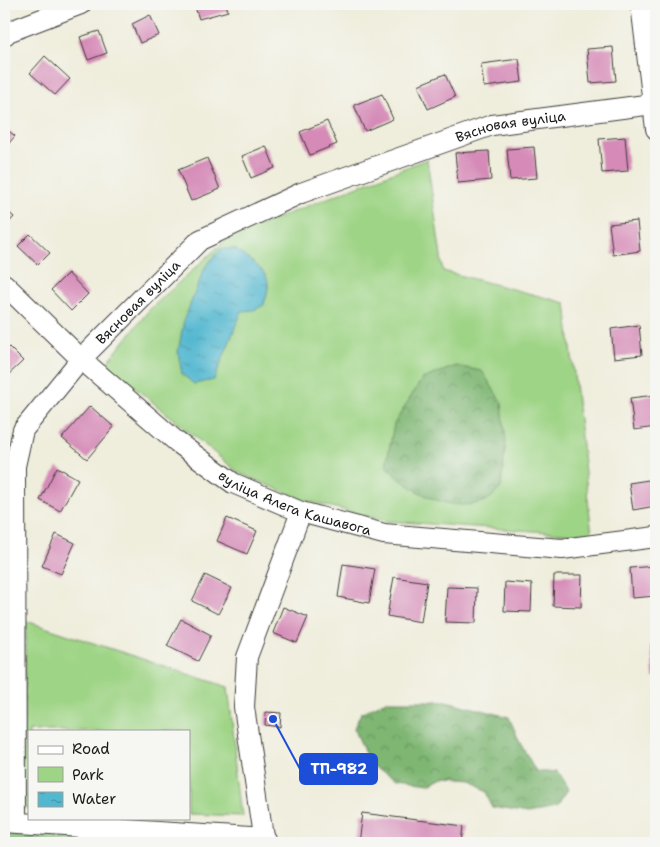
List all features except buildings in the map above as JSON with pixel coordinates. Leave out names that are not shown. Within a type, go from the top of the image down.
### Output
[{"type":"street","points":[[4,36],[8,32],[81,4]]},
{"type":"street","points":[[641,4],[656,129]]},
{"type":"street","name":"Вясновая вуліца","points":[[10,822],[15,466],[23,430],[81,359],[200,240],[301,192],[492,126],[653,104]]},
{"type":"street","name":"вуліца Алега Кашавога","points":[[4,284],[81,359],[177,442],[233,483],[301,512],[384,534],[562,549],[656,537]]},
{"type":"street","points":[[10,822],[264,841],[244,707],[247,657],[301,512]]},
{"type":"green space","points":[[427,159],[443,271],[566,303],[592,535],[386,521],[304,500],[239,473],[106,364],[149,310],[229,237]]},
{"type":"green space","points":[[456,366],[482,371],[502,403],[506,442],[501,488],[486,501],[469,505],[456,505],[430,498],[407,484],[386,466],[394,424],[422,379]]},
{"type":"green space","points":[[26,621],[228,687],[243,816],[190,814],[190,730],[28,730],[28,808],[22,808]]},
{"type":"green space","points":[[385,701],[446,701],[509,717],[520,743],[536,771],[554,773],[566,792],[555,809],[527,814],[492,808],[484,792],[463,783],[435,781],[422,788],[395,784],[370,764],[354,728],[361,713]]},
{"type":"green space","points":[[4,829],[98,834],[97,843],[4,843]]},
{"type":"water","points":[[221,249],[235,249],[257,266],[266,276],[268,290],[264,305],[254,310],[242,311],[214,380],[194,384],[182,374],[178,352],[184,320],[205,267]]},
{"type":"place","name":"ТП-982","points":[[273,719]]}]
